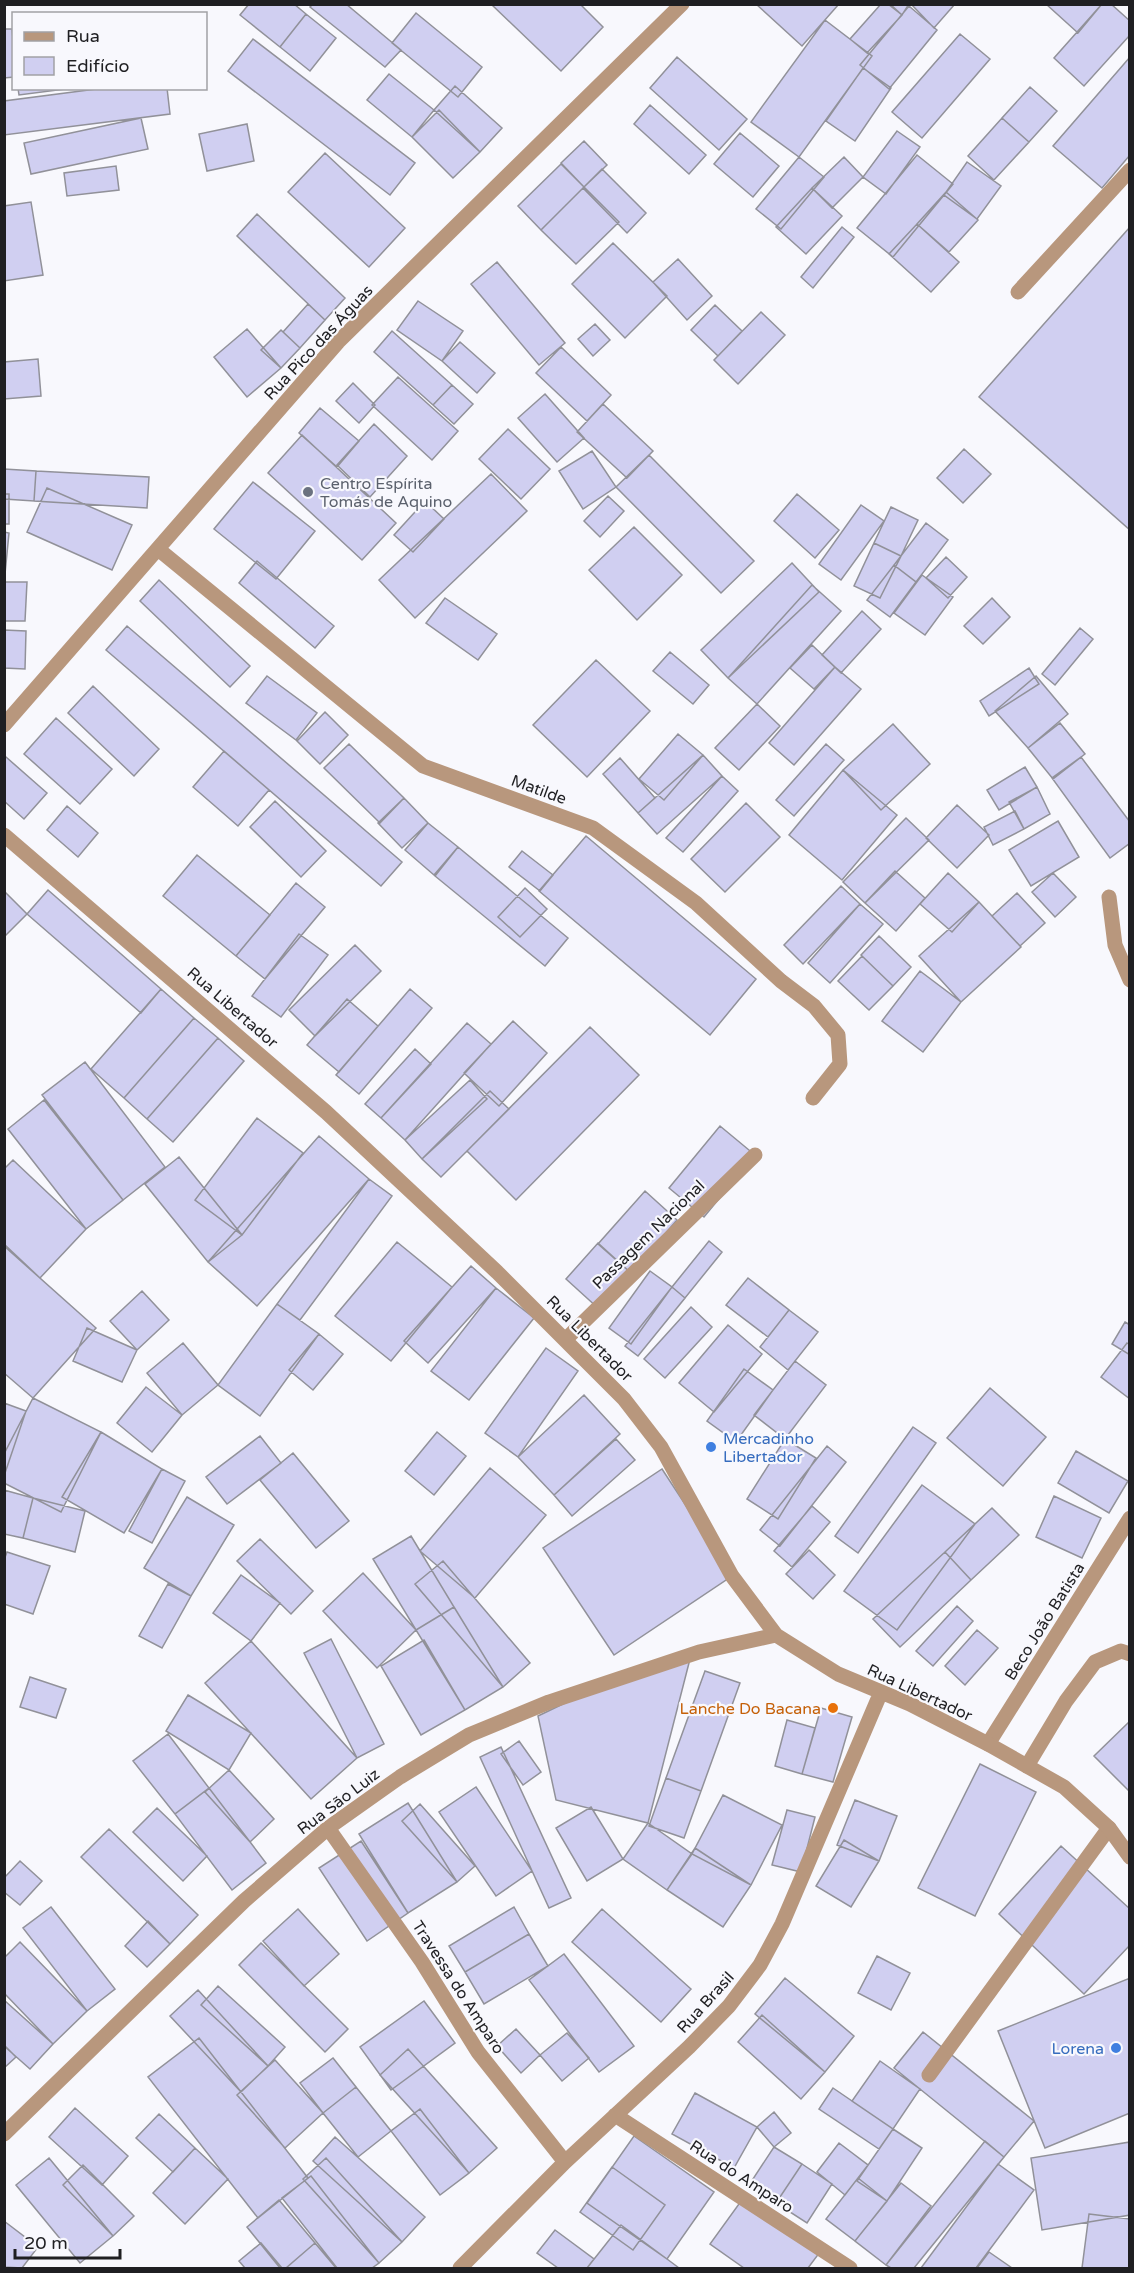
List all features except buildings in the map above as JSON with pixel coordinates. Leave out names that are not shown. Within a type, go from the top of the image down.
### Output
[{"type":"street","name":"Rua Pico das Águas","points":[[4,725],[338,342],[682,4]]},
{"type":"street","points":[[1018,292],[1130,170]]},
{"type":"street","name":"Matilde","points":[[158,549],[423,766],[593,828],[696,903],[781,981],[814,1006],[838,1035],[840,1064],[813,1098]]},
{"type":"street","name":"Rua Libertador","points":[[4,835],[326,1112],[567,1339],[624,1399],[661,1447],[732,1576],[776,1635],[838,1674],[881,1692],[988,1744],[1064,1787],[1109,1828],[1130,1857]]},
{"type":"street","points":[[1109,897],[1115,945],[1130,980]]},
{"type":"street","name":"Passagem Nacional","points":[[567,1339],[755,1155]]},
{"type":"street","name":"Beco João Batista","points":[[988,1744],[1130,1518]]},
{"type":"street","name":"Rua São Luiz","points":[[4,2134],[244,1901],[328,1828],[400,1777],[469,1735],[549,1702],[699,1652],[776,1635]]},
{"type":"street","points":[[1027,1766],[1066,1701],[1095,1662],[1121,1651],[1130,1654]]},
{"type":"street","name":"Rua Brasil","points":[[460,2268],[565,2162],[689,2047],[721,2014],[760,1965],[782,1924],[881,1692]]},
{"type":"street","name":"Travessa do Amparo","points":[[328,1828],[416,1953],[478,2052],[565,2162]]},
{"type":"street","points":[[929,2074],[1109,1828]]},
{"type":"street","name":"Rua do Amparo","points":[[615,2115],[840,2266]]},
{"type":"place","name":"Centro Espírita Tomás de Aquino","points":[[308,492]]},
{"type":"place","name":"Mercadinho Libertador","points":[[711,1447]]},
{"type":"place","name":"Lanche Do Bacana","points":[[833,1708]]},
{"type":"place","name":"Lorena","points":[[1116,2048]]}]
